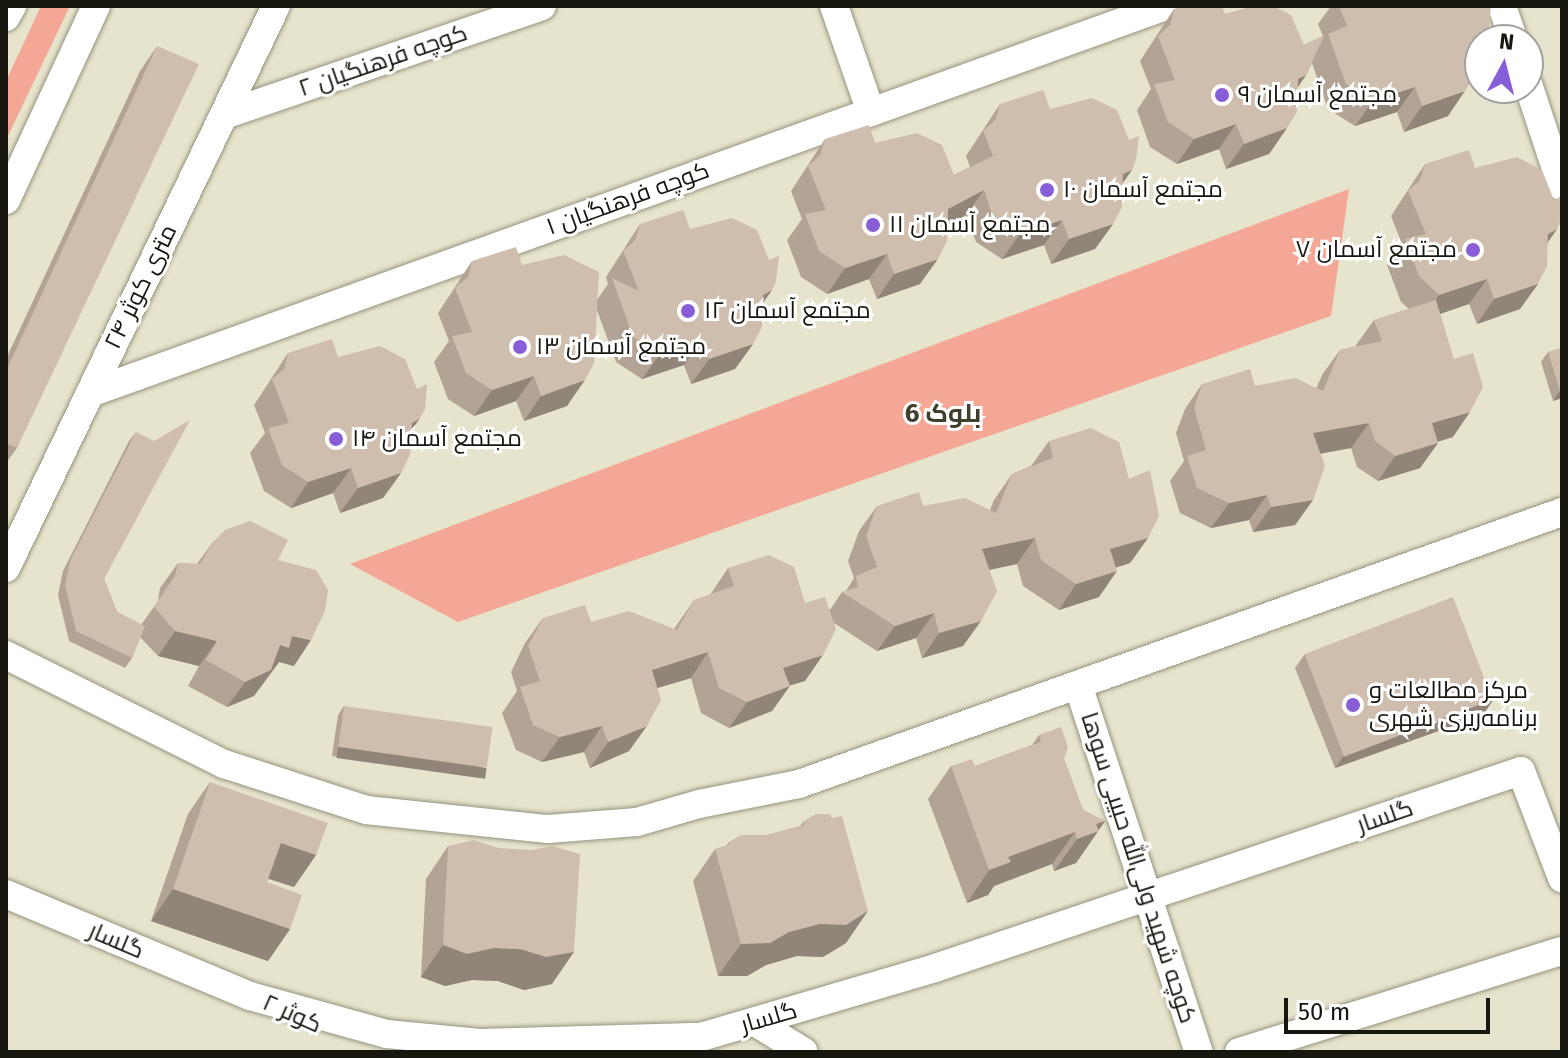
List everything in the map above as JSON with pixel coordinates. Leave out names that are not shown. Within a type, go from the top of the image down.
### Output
[{"type":"street","points":[[6,17],[12,6]]},
{"type":"street","points":[[6,200],[96,6]]},
{"type":"street","name":"۲۴ متری کوثر","points":[[6,568],[276,6]]},
{"type":"street","name":"کوچه فرهنگیان ۲","points":[[224,115],[542,6]]},
{"type":"street","points":[[834,6],[871,112]]},
{"type":"street","name":"کوچه فرهنگیان ۱","points":[[90,393],[1166,6]]},
{"type":"street","points":[[1535,104],[1562,187]]},
{"type":"street","points":[[6,655],[238,769],[366,810],[548,829],[637,822],[699,804],[799,784],[1562,512]]},
{"type":"street","name":"کوچه شهید ولی‌الله حبیبی سوها","points":[[1078,685],[1145,897],[1199,1052]]},
{"type":"street","name":"گلسار","points":[[6,894],[250,996],[387,1034],[480,1043],[697,1044],[755,1022],[935,968],[1521,771],[1562,878]]},
{"type":"street","points":[[1239,1052],[1562,951]]},
{"type":"street","name":"کوثر ۲","points":[[250,996],[378,1052]]},
{"type":"street","points":[[755,1022],[804,1052]]},
{"type":"shaded area","points":[[41,6],[70,6],[6,140],[6,81]]},
{"type":"shaded area","points":[[1349,189],[1331,316],[458,622],[350,564]]},
{"type":"building","name":"مجتمع آسمان ۹","points":[[1183,6],[1222,6],[1225,14],[1253,6],[1273,6],[1291,15],[1304,45],[1324,36],[1306,75],[1298,79],[1297,112],[1287,128],[1244,144],[1236,124],[1194,139],[1168,122],[1154,84],[1175,80],[1158,36],[1170,25],[1174,9]]},
{"type":"building","points":[[1339,6],[1491,6],[1489,24],[1464,24],[1464,91],[1422,106],[1415,87],[1373,101],[1346,84],[1328,34],[1347,26]]},
{"type":"building","points":[[157,46],[199,64],[17,448],[6,443],[6,371]]},
{"type":"building","points":[[1043,90],[1050,109],[1092,98],[1117,110],[1129,140],[1139,136],[1132,170],[1123,174],[1122,207],[1113,224],[1069,239],[1062,220],[1020,234],[993,217],[984,190],[948,209],[947,241],[938,259],[894,274],[887,254],[845,268],[819,251],[805,214],[826,210],[808,166],[820,155],[825,139],[869,125],[875,143],[917,133],[942,145],[954,175],[993,156],[983,131],[995,120],[1000,104]]},
{"type":"building","name":"مجتمع آسمان ۷","points":[[1469,150],[1475,168],[1517,157],[1542,170],[1554,200],[1562,196],[1561,220],[1557,229],[1548,234],[1547,266],[1538,284],[1494,299],[1487,279],[1439,295],[1419,276],[1405,239],[1426,234],[1408,191],[1420,180],[1425,164]]},
{"type":"building","name":"مجتمع آسمان ۱۲","points":[[683,210],[690,229],[732,218],[757,230],[769,260],[779,256],[776,281],[772,290],[763,295],[762,327],[753,344],[709,359],[702,340],[660,354],[633,337],[612,278],[639,291],[623,251],[635,240],[640,224]]},
{"type":"building","name":"مجتمع آسمان ۱۳","points":[[516,247],[522,265],[564,255],[599,272],[594,363],[585,380],[541,396],[534,376],[492,390],[466,373],[452,336],[472,332],[455,288],[468,277],[472,261]]},
{"type":"building","points":[[1436,300],[1454,359],[1473,353],[1483,387],[1470,412],[1432,423],[1438,443],[1395,456],[1375,441],[1369,423],[1313,433],[1325,466],[1313,500],[1271,507],[1267,495],[1229,503],[1197,488],[1187,456],[1206,450],[1194,408],[1202,384],[1250,369],[1255,386],[1295,378],[1323,391],[1340,350],[1382,341],[1374,320]]},
{"type":"building","name":"مجتمع آسمان ۱۴","points":[[332,339],[338,357],[380,346],[405,359],[417,389],[427,384],[425,409],[420,418],[412,423],[410,455],[401,473],[358,488],[351,468],[308,482],[282,465],[268,428],[289,423],[272,379],[284,369],[288,353]]},
{"type":"building","points":[[1562,348],[1562,390],[1560,391],[1548,352]]},
{"type":"building","points":[[190,420],[104,579],[117,612],[145,626],[132,658],[76,631],[65,585],[70,561],[136,432],[154,441]]},
{"type":"building","points":[[1091,428],[1119,442],[1129,479],[1150,470],[1159,516],[1148,538],[1110,549],[1117,571],[1076,584],[1041,560],[1035,538],[982,549],[997,591],[981,621],[939,633],[934,613],[895,626],[842,592],[858,587],[856,576],[877,567],[866,536],[877,506],[919,492],[923,506],[965,498],[996,513],[1012,474],[1053,458],[1049,441]]},
{"type":"building","points":[[250,521],[288,540],[278,560],[316,570],[328,590],[325,611],[311,640],[292,636],[289,648],[280,645],[271,670],[245,682],[206,660],[217,641],[175,631],[154,607],[175,576],[178,563],[200,564],[212,543],[225,530]]},
{"type":"building","points":[[769,555],[794,567],[805,603],[825,597],[836,629],[823,655],[783,668],[790,686],[747,702],[719,688],[708,652],[652,670],[661,700],[647,726],[608,742],[602,726],[560,737],[533,725],[520,687],[540,681],[528,646],[543,618],[585,605],[591,622],[629,611],[677,630],[694,600],[734,586],[728,568]]},
{"type":"building","points":[[1453,597],[1492,700],[1344,757],[1305,654]]},
{"type":"building","points":[[344,706],[493,727],[487,767],[338,747]]},
{"type":"building","points":[[1061,727],[1068,747],[1064,759],[1083,810],[1105,821],[1096,824],[1099,831],[1077,839],[1075,832],[1008,857],[1011,862],[989,870],[951,766],[972,759],[975,766],[1041,742],[1039,735]]},
{"type":"building","points":[[210,782],[328,823],[316,855],[281,843],[267,882],[302,895],[290,929],[173,889]]},
{"type":"building","points":[[816,814],[830,814],[832,818],[842,816],[868,911],[846,925],[820,924],[789,932],[770,943],[741,944],[715,849],[729,845],[741,835],[767,835],[804,825],[804,821]]},
{"type":"building","points":[[474,840],[498,848],[532,850],[552,846],[580,854],[574,952],[546,957],[520,949],[494,948],[467,954],[443,945],[448,846]]},
{"type":"place","name":"مجتمع آسمان ۹","points":[[1222,95]]},
{"type":"place","name":"مجتمع آسمان ۱۰","points":[[1047,190]]},
{"type":"place","name":"مجتمع آسمان ۱۱","points":[[873,225]]},
{"type":"place","name":"مجتمع آسمان ۷","points":[[1473,250]]},
{"type":"place","name":"مجتمع آسمان ۱۲","points":[[688,311]]},
{"type":"place","name":"مجتمع آسمان ۱۳","points":[[520,347]]},
{"type":"place","name":"مجتمع آسمان ۱۴","points":[[336,439]]},
{"type":"place","name":"مرکز مطالعات و برنامه‌ریزی شهری","points":[[1353,705]]},
{"type":"district","name":"بلوک 6","points":[[943,414]]}]
